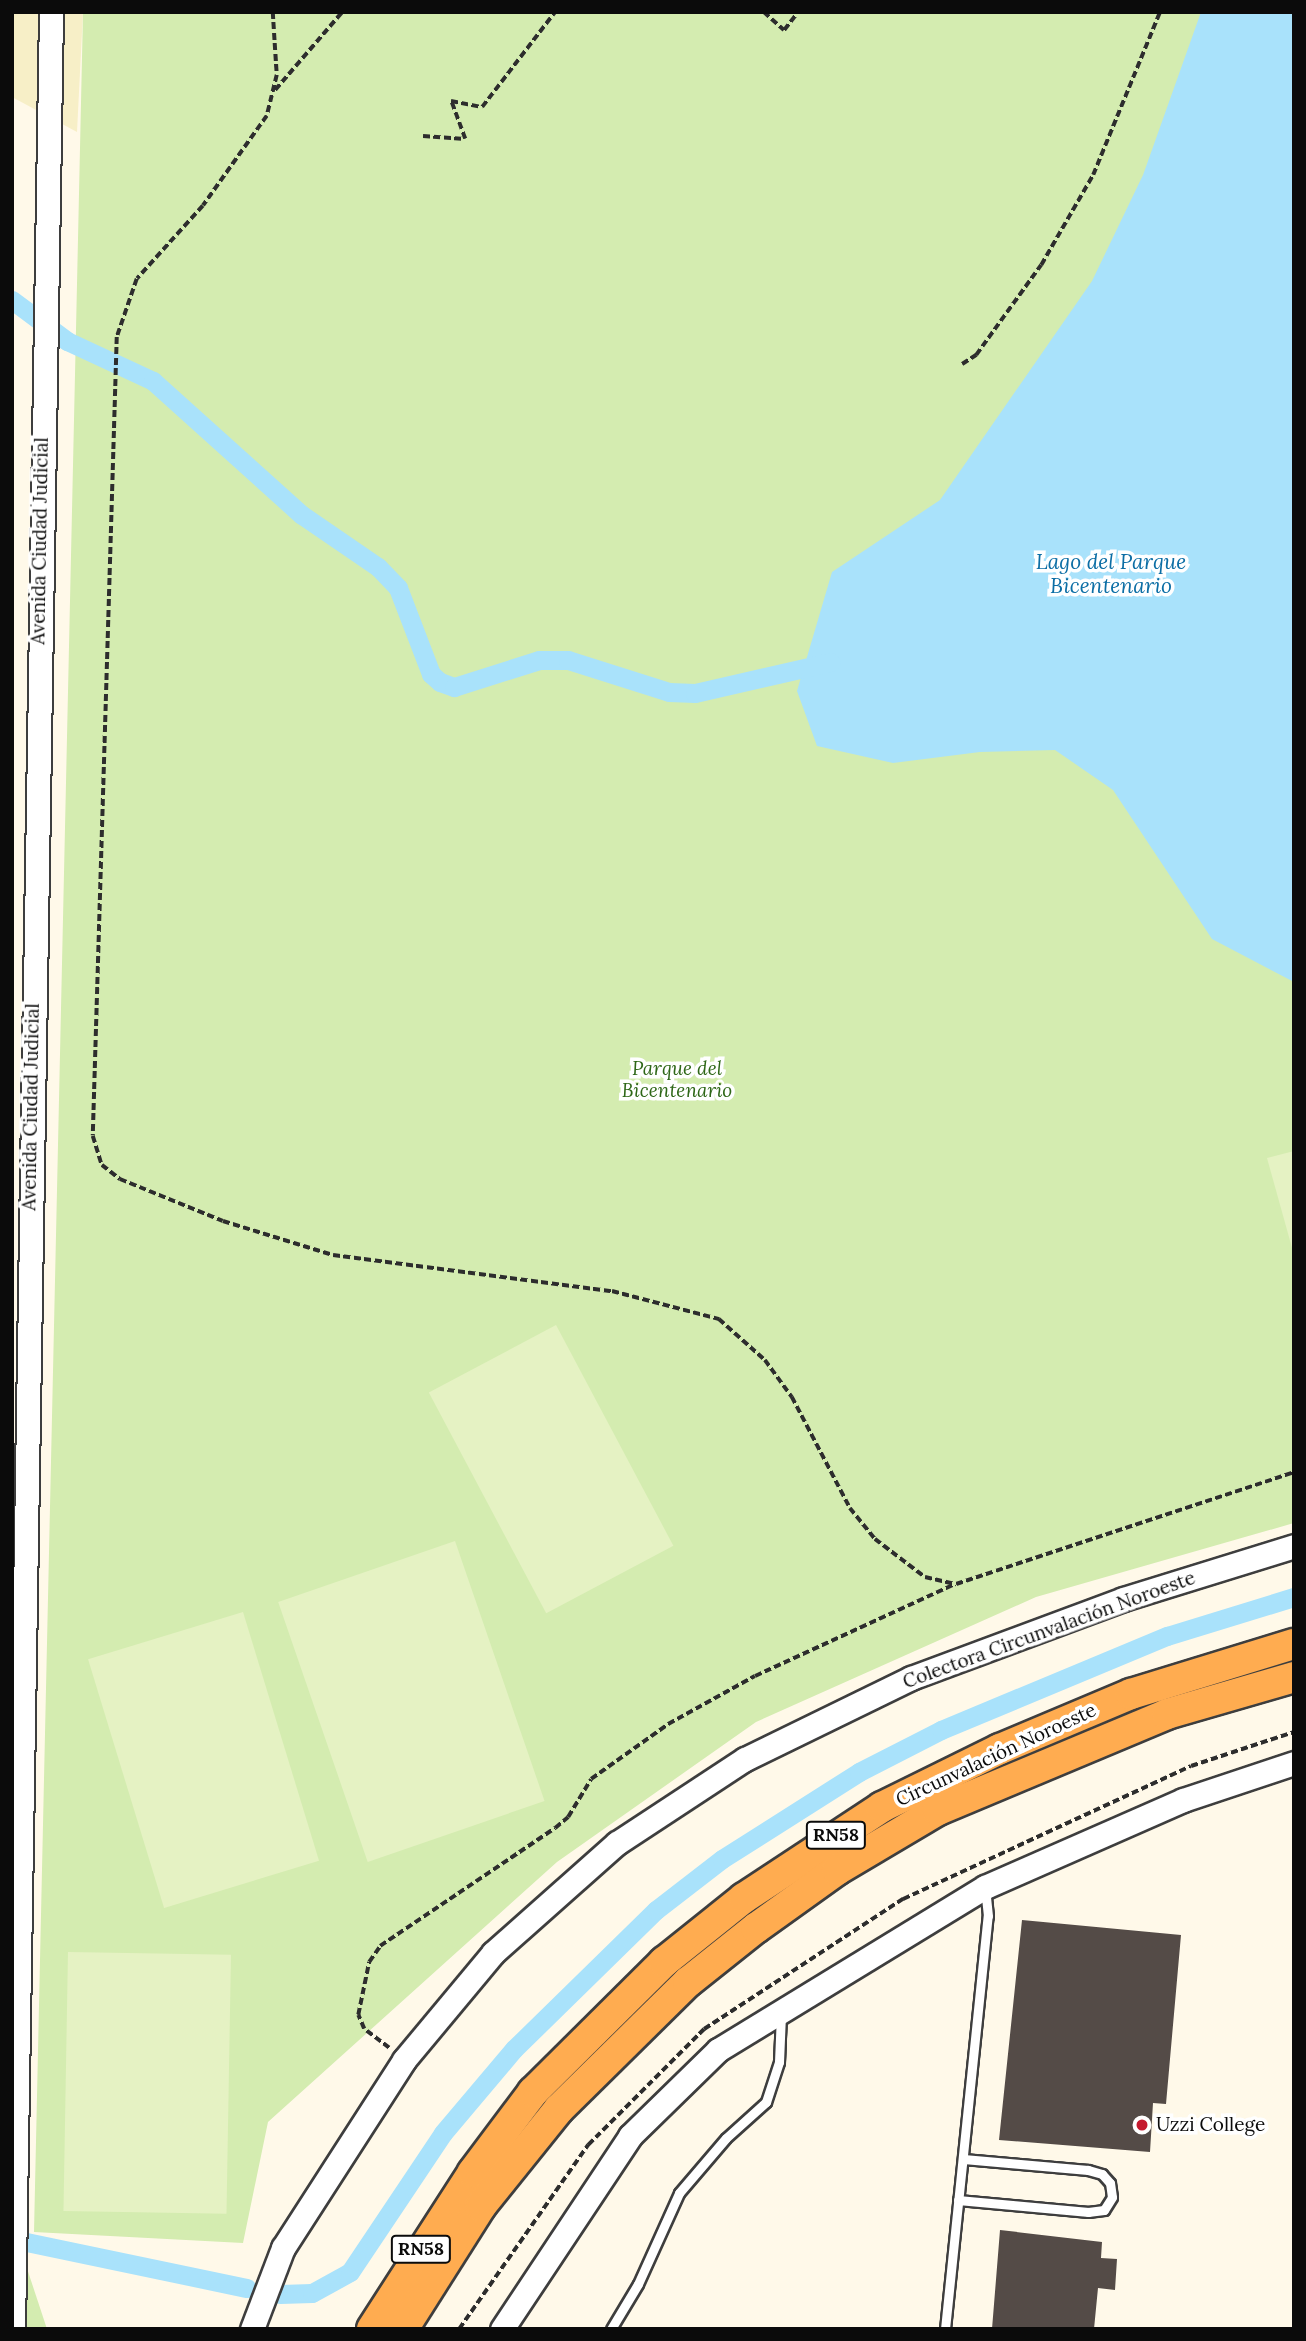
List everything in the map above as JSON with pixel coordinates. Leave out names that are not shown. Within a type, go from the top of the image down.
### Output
[{"type":"highway","name":"Circunvalación Noroeste","points":[[372,2329],[473,2172],[533,2092],[664,1962],[744,1898],[882,1807],[1000,1749],[1131,1694],[1294,1644]]},
{"type":"highway","name":"Circunvalación Noroeste","points":[[403,2329],[481,2206],[559,2109],[688,1982],[756,1928],[837,1870],[938,1811],[1167,1714],[1294,1677]]},
{"type":"street","name":"Avenida Ciudad Judicial","points":[[13,2329],[44,271],[51,12]]},
{"type":"street","name":"Colectora Circunvalación Noroeste","points":[[252,2329],[283,2248],[404,2060],[493,1953],[617,1843],[745,1759],[911,1678],[1123,1599],[1294,1546]]},
{"type":"street","points":[[502,2329],[630,2136],[718,2050],[985,1887],[1183,1800],[1294,1763]]},
{"type":"lane","points":[[945,2329],[988,1916],[985,1887]]},
{"type":"lane","points":[[611,2329],[638,2284],[679,2193],[726,2138],[766,2102],[779,2062],[781,2010]]},
{"type":"lane","points":[[958,2200],[1088,2212],[1104,2210],[1112,2197],[1110,2183],[1102,2174],[1088,2170],[963,2159]]},
{"type":"path","points":[[273,12],[274,91]]},
{"type":"path","points":[[342,12],[274,91],[258,134],[203,206],[136,279],[117,337],[113,386],[93,1136],[102,1165],[120,1179],[223,1221],[333,1255],[612,1291],[694,1309],[719,1319],[765,1360],[792,1397],[850,1508],[875,1539],[925,1577],[956,1584]]},
{"type":"path","points":[[423,136],[465,139],[451,101],[482,107],[555,12]]},
{"type":"path","points":[[764,12],[784,30],[798,12]]},
{"type":"path","points":[[962,364],[976,355],[1019,297],[1088,185],[1160,12]]},
{"type":"path","points":[[404,2060],[364,2029],[358,2015],[369,1962],[380,1946],[555,1828],[568,1817],[591,1779],[668,1724],[755,1676],[956,1584],[1294,1472]]},
{"type":"shaded area","points":[[12,12],[83,12],[77,132],[12,97]]},
{"type":"green space","name":"Parque del Bicentenario","points":[[83,12],[1294,12],[1294,1523],[1036,1597],[756,1722],[557,1862],[268,2122],[243,2243],[34,2232]]},
{"type":"green space","points":[[1294,1151],[1294,1255],[1267,1158]]},
{"type":"green space","points":[[556,1325],[673,1546],[546,1613],[429,1393]]},
{"type":"green space","points":[[455,1541],[545,1801],[368,1862],[278,1602]]},
{"type":"green space","points":[[243,1612],[319,1861],[164,1908],[88,1659]]},
{"type":"green space","points":[[68,1952],[231,1955],[226,2214],[63,2211]]},
{"type":"green space","points":[[12,2223],[47,2329],[12,2329]]},
{"type":"water","name":"Lago del Parque Bicentenario","points":[[1201,12],[1294,12],[1294,982],[1212,939],[1113,790],[1055,750],[980,752],[893,763],[817,746],[797,691],[832,572],[940,500],[1092,281],[1143,175]]},
{"type":"building","name":"Uzzi College","points":[[1022,1920],[1181,1935],[1166,2104],[1153,2103],[1150,2152],[999,2140]]},
{"type":"building","points":[[1000,2230],[1102,2242],[1101,2258],[1117,2259],[1115,2290],[1098,2288],[1094,2329],[992,2329]]},
{"type":"waterway","points":[[12,300],[67,341],[153,381],[302,515],[378,567],[398,588],[431,674],[440,682],[454,687],[539,660],[568,660],[669,692],[695,693],[830,662]]},
{"type":"waterway","points":[[280,2294],[312,2293],[350,2272],[443,2133],[514,2049],[656,1910],[722,1859],[859,1772],[941,1730],[1167,1636],[1294,1597]]},
{"type":"waterway","points":[[12,2239],[247,2288]]},
{"type":"place","name":"Uzzi College","points":[[1142,2125]]}]
